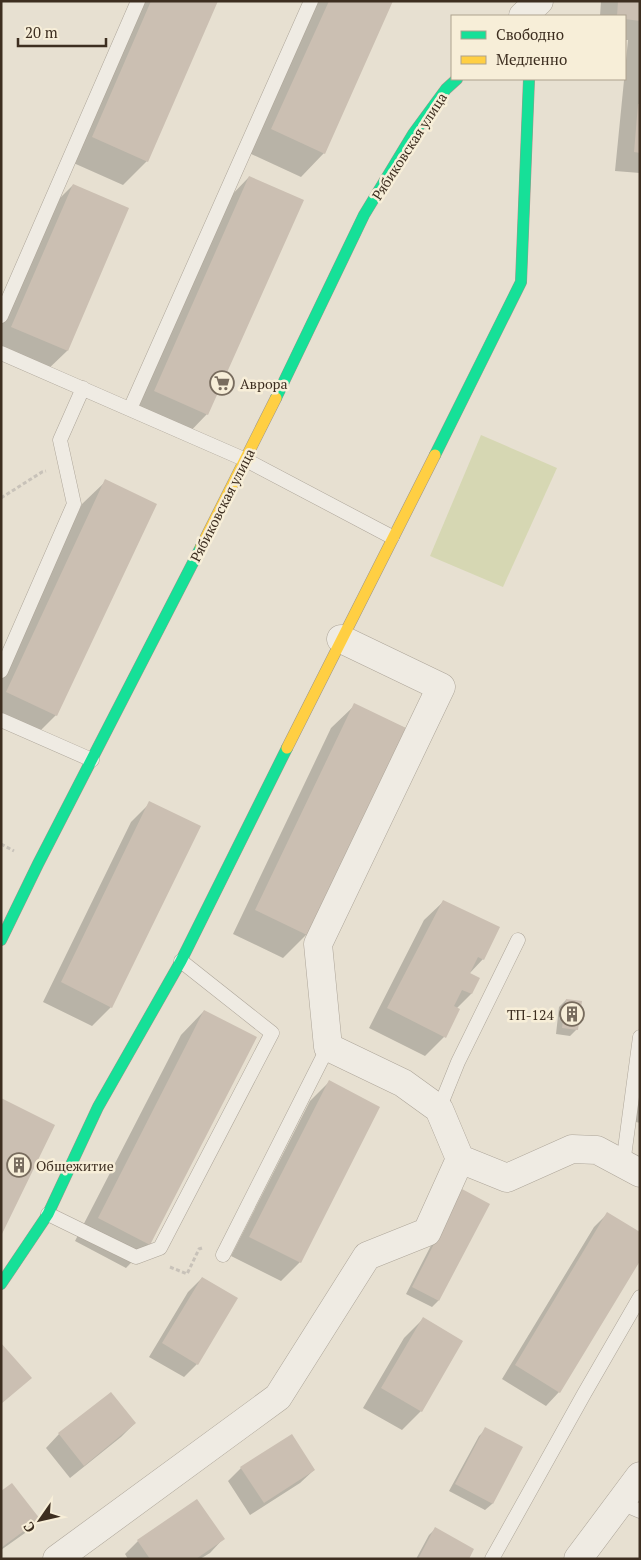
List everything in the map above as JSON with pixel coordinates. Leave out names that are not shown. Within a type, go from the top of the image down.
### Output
[{"type":"street","name":"Рябиковская улица","points":[[1,940],[38,864],[246,460],[364,215],[413,134],[446,89],[456,80]]},
{"type":"street","points":[[1,1284],[48,1214],[98,1107],[181,961],[521,282],[529,80]]},
{"type":"street","points":[[341,639],[441,687],[318,944],[328,1047],[403,1083],[439,1108],[460,1159],[507,1178],[572,1149],[597,1150],[631,1168]]},
{"type":"street","points":[[57,1559],[278,1396],[367,1256],[427,1232],[460,1159]]},
{"type":"street","points":[[578,1559],[630,1507],[640,1476]]},
{"type":"lane","points":[[1,316],[138,1]]},
{"type":"lane","points":[[130,409],[310,1]]},
{"type":"lane","points":[[1,353],[246,460],[392,537]]},
{"type":"lane","points":[[1,671],[74,504],[60,440],[82,388]]},
{"type":"lane","points":[[1,720],[92,760]]},
{"type":"lane","points":[[439,1108],[458,1062],[518,940]]},
{"type":"lane","points":[[48,1214],[136,1257],[160,1248],[165,1240],[272,1033],[181,961]]},
{"type":"lane","points":[[631,1168],[640,1037]]},
{"type":"lane","points":[[223,1254],[328,1047]]},
{"type":"lane","points":[[492,1559],[640,1297]]},
{"type":"path","points":[[1,498],[42,472],[66,467]]},
{"type":"path","points":[[165,1265],[187,1274],[199,1249],[206,1247],[223,1254]]},
{"type":"green space","points":[[481,435],[557,468],[503,587],[430,556]]},
{"type":"building","points":[[151,1],[218,1],[148,162],[92,137]]},
{"type":"building","points":[[329,1],[393,1],[325,154],[271,129]]},
{"type":"building","points":[[618,1],[640,1],[640,21],[626,19],[626,15],[617,15]]},
{"type":"building","points":[[638,104],[640,104],[640,153],[634,152]]},
{"type":"building","points":[[249,176],[304,200],[208,415],[154,391]]},
{"type":"building","points":[[73,184],[129,208],[68,351],[11,327]]},
{"type":"building","points":[[105,479],[157,504],[57,716],[6,692]]},
{"type":"building","points":[[354,703],[406,728],[307,935],[255,910]]},
{"type":"building","points":[[149,801],[201,826],[112,1008],[61,982]]},
{"type":"building","points":[[443,900],[500,927],[484,960],[478,957],[470,973],[480,978],[472,994],[462,990],[454,1006],[460,1009],[446,1038],[387,1008]]},
{"type":"building","name":"ТП-124","points":[[566,999],[582,1001],[578,1030],[562,1028]]},
{"type":"building","points":[[204,1010],[257,1037],[150,1245],[98,1218]]},
{"type":"building","points":[[329,1080],[380,1107],[301,1263],[249,1237]]},
{"type":"building","name":"Общежитие","points":[[1,1098],[55,1125],[1,1236]]},
{"type":"building","points":[[462,1189],[490,1204],[439,1301],[412,1287]]},
{"type":"building","points":[[607,1212],[640,1232],[640,1261],[560,1393],[515,1365]]},
{"type":"building","points":[[202,1277],[238,1298],[198,1365],[162,1343]]},
{"type":"building","points":[[423,1317],[463,1341],[422,1412],[381,1388]]},
{"type":"building","points":[[1,1343],[32,1378],[1,1404]]},
{"type":"building","points":[[111,1392],[136,1423],[84,1466],[58,1433]]},
{"type":"building","points":[[485,1427],[523,1447],[493,1504],[455,1484]]},
{"type":"building","points":[[292,1434],[315,1470],[264,1503],[240,1467]]},
{"type":"building","points":[[12,1483],[40,1519],[1,1548],[1,1491]]},
{"type":"building","points":[[197,1499],[225,1539],[196,1559],[150,1559],[137,1540]]},
{"type":"building","points":[[435,1527],[474,1549],[469,1559],[418,1559]]},
{"type":"traffic: fast","points":[[276,398],[364,215],[413,134],[446,89],[456,80]]},
{"type":"traffic: fast","points":[[435,455],[521,282],[529,80]]},
{"type":"traffic: fast","points":[[1,940],[201,547]]},
{"type":"traffic: fast","points":[[1,1284],[48,1214],[98,1107],[181,961],[287,748]]},
{"type":"traffic: slow","points":[[201,547],[276,398]]},
{"type":"traffic: slow","points":[[287,748],[435,455]]},
{"type":"place","name":"Аврора","points":[[222,383]]},
{"type":"place","name":"ТП-124","points":[[572,1014]]},
{"type":"place","name":"Общежитие","points":[[19,1165]]}]
